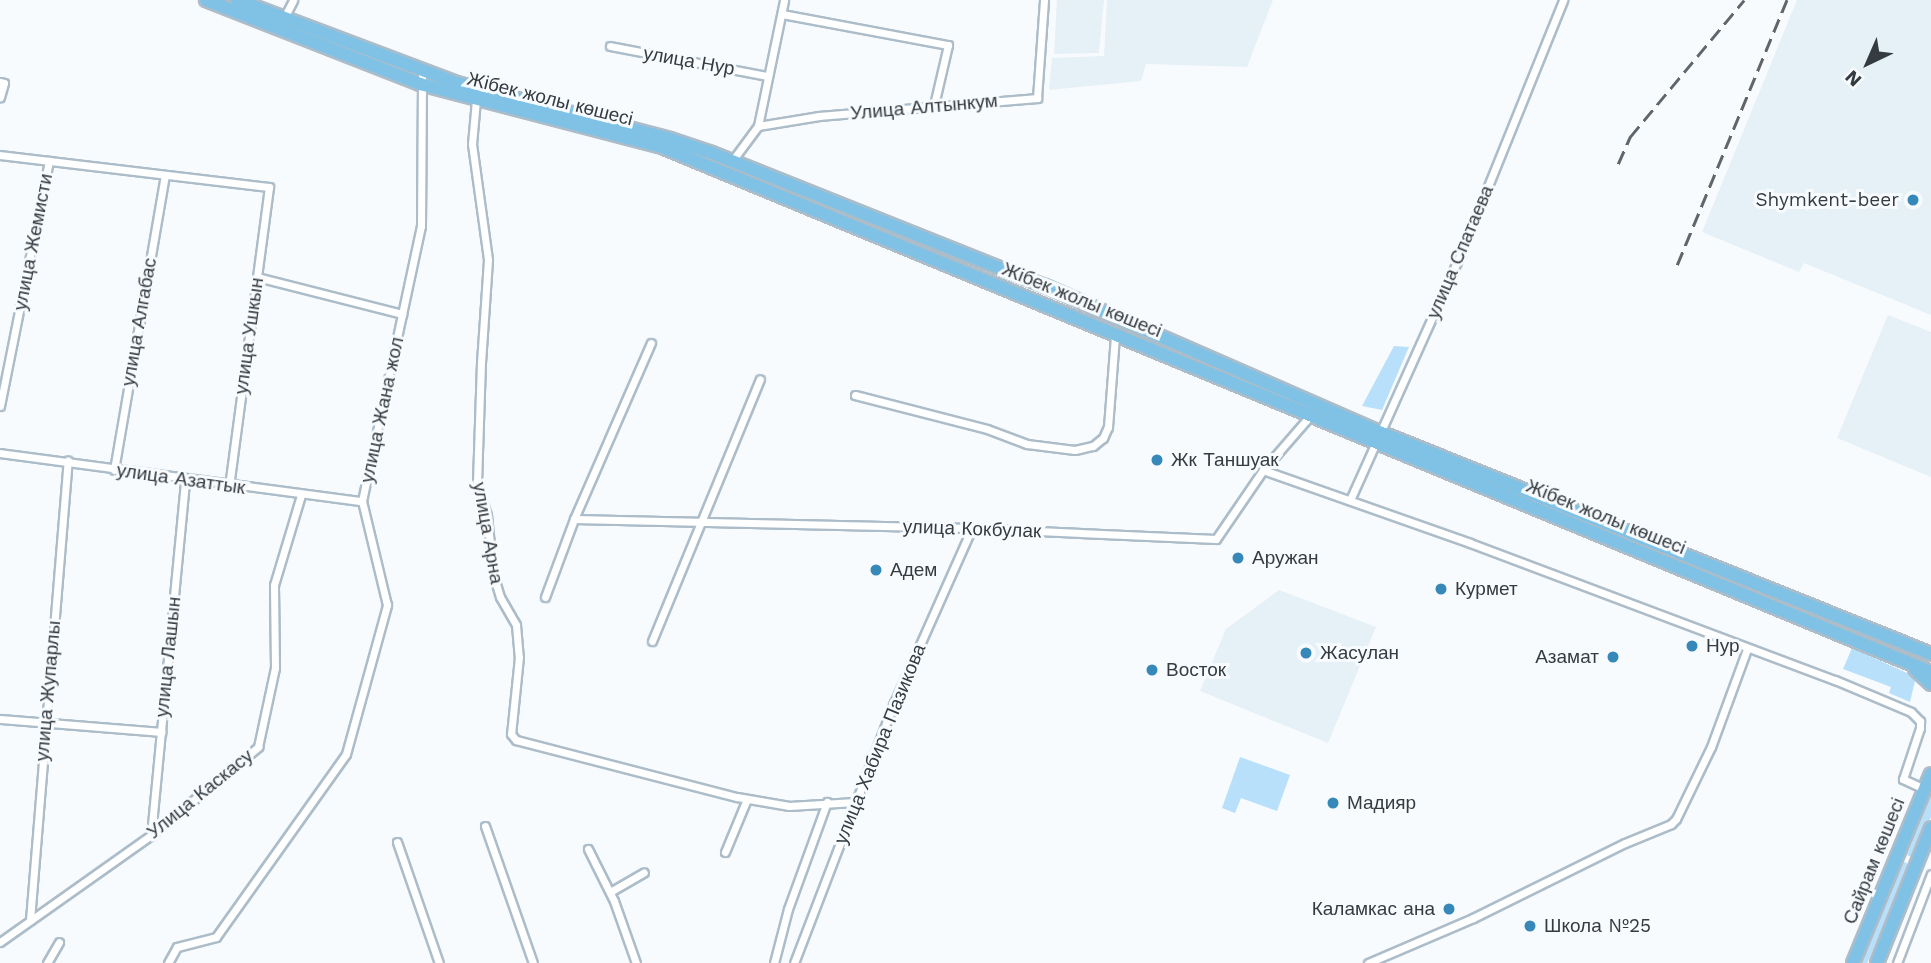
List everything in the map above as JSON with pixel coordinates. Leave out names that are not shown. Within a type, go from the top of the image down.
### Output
[{"type":"main road","name":"Жібек жолы көшесі","points":[[206,0],[420,85],[662,147],[1309,417],[1379,438],[1931,654]]},
{"type":"main road","name":"Жібек жолы көшесі","points":[[237,0],[457,83],[670,139],[732,161],[1045,286],[1379,438],[1931,672]]},
{"type":"main road","points":[[1907,662],[1931,684]]},
{"type":"main road","name":"Сайрам көшесі","points":[[1853,963],[1931,774]]},
{"type":"main road","name":"Сайрам көшесі","points":[[1877,963],[1917,864],[1927,848],[1931,828]]},
{"type":"main road","points":[[1897,856],[1917,864]]},
{"type":"street","points":[[283,19],[293,0]]},
{"type":"street","points":[[732,161],[758,126],[784,0]]},
{"type":"street","name":"Улица Алтынкум","points":[[758,126],[820,116],[1037,98],[1044,0]]},
{"type":"street","name":"улица Спатаева","points":[[1350,500],[1461,253],[1563,0]]},
{"type":"street","points":[[782,14],[948,45],[934,105]]},
{"type":"street","name":"улица Нур","points":[[610,46],[768,76]]},
{"type":"street","name":"улица Жана жол","points":[[168,963],[177,947],[216,937],[346,754],[387,605],[362,501],[421,226],[422,70]]},
{"type":"street","points":[[0,82],[4,83],[0,97]]},
{"type":"street","name":"улица Арна","points":[[475,100],[472,144],[488,260],[477,483],[486,515],[493,574],[500,597],[516,625],[519,657],[511,734],[516,740],[747,799],[789,806],[855,802]]},
{"type":"street","points":[[0,155],[165,175]]},
{"type":"street","name":"улица Жемисти","points":[[0,407],[49,161]]},
{"type":"street","name":"улица Ушкын","points":[[165,175],[269,187],[229,485]]},
{"type":"street","name":"улица Алгабас","points":[[114,470],[165,175]]},
{"type":"street","points":[[257,277],[402,314]]},
{"type":"street","points":[[855,395],[987,429],[1027,444],[1074,450],[1093,446],[1103,438],[1108,427],[1115,334]]},
{"type":"street","points":[[545,597],[574,519],[651,343]]},
{"type":"street","points":[[652,641],[760,379]]},
{"type":"street","name":"улица Кокбулак","points":[[574,519],[972,528],[1216,539],[1263,470],[1309,417]]},
{"type":"street","name":"улица Азаттык","points":[[0,453],[185,480],[362,501]]},
{"type":"street","name":"улица Жупарлы","points":[[30,920],[68,461]]},
{"type":"street","points":[[1263,470],[1835,680],[1916,716],[1920,720],[1920,728],[1903,779],[1924,789]]},
{"type":"street","name":"улица Лашын","points":[[152,835],[185,480]]},
{"type":"street","name":"Улица Каскасу","points":[[0,942],[152,835],[258,747],[275,667],[274,585],[301,495]]},
{"type":"street","name":"улица Хабира Пазикова","points":[[794,963],[894,702],[972,528]]},
{"type":"street","points":[[1368,963],[1473,918],[1625,843],[1671,824],[1676,819],[1711,747],[1747,649]]},
{"type":"street","points":[[0,719],[161,732]]},
{"type":"street","points":[[725,852],[747,799]]},
{"type":"street","points":[[774,963],[792,898],[827,802]]},
{"type":"street","points":[[485,826],[533,963]]},
{"type":"street","points":[[397,842],[439,963]]},
{"type":"street","points":[[588,849],[610,892],[636,963]]},
{"type":"street","points":[[610,892],[644,872]]},
{"type":"street","points":[[1897,963],[1931,874]]},
{"type":"street","points":[[47,963],[59,942]]},
{"type":"shaded area","points":[[1057,0],[1104,0],[1099,53],[1054,54]]},
{"type":"shaded area","points":[[1107,0],[1273,0],[1247,67],[1146,64],[1141,81],[1049,90],[1052,58],[1104,56]]},
{"type":"shaded area","points":[[1797,0],[1931,0],[1931,315],[1804,263],[1799,272],[1702,232]]},
{"type":"shaded area","points":[[1888,315],[1931,332],[1931,477],[1837,438]]},
{"type":"shaded area","points":[[1394,346],[1409,347],[1382,410],[1362,406]]},
{"type":"shaded area","points":[[1279,590],[1376,627],[1328,743],[1200,691],[1226,629]]},
{"type":"shaded area","points":[[1852,648],[1916,677],[1910,702],[1889,693],[1891,687],[1843,669]]},
{"type":"shaded area","points":[[1240,757],[1290,775],[1277,811],[1241,798],[1235,813],[1222,808]]},
{"type":"shaded area","points":[[1931,796],[1931,817],[1914,858],[1907,855]]},
{"type":"shaded area","points":[[1902,861],[1909,864],[1867,963],[1859,962]]},
{"type":"railway","points":[[1618,164],[1630,137],[1744,0]]},
{"type":"railway","points":[[1677,265],[1787,0]]},
{"type":"place","name":"Shymkent-beer","points":[[1913,200]]},
{"type":"place","name":"Жк Таншуак","points":[[1157,460]]},
{"type":"place","name":"Аружан","points":[[1238,558]]},
{"type":"place","name":"Адем","points":[[876,570]]},
{"type":"place","name":"Курмет","points":[[1441,589]]},
{"type":"place","name":"Нур","points":[[1692,646]]},
{"type":"place","name":"Жасулан","points":[[1306,653]]},
{"type":"place","name":"Азамат","points":[[1613,657]]},
{"type":"place","name":"Восток","points":[[1152,670]]},
{"type":"place","name":"Мадияр","points":[[1333,803]]},
{"type":"place","name":"Каламкас ана","points":[[1449,909]]},
{"type":"place","name":"Школа №25","points":[[1530,926]]}]
